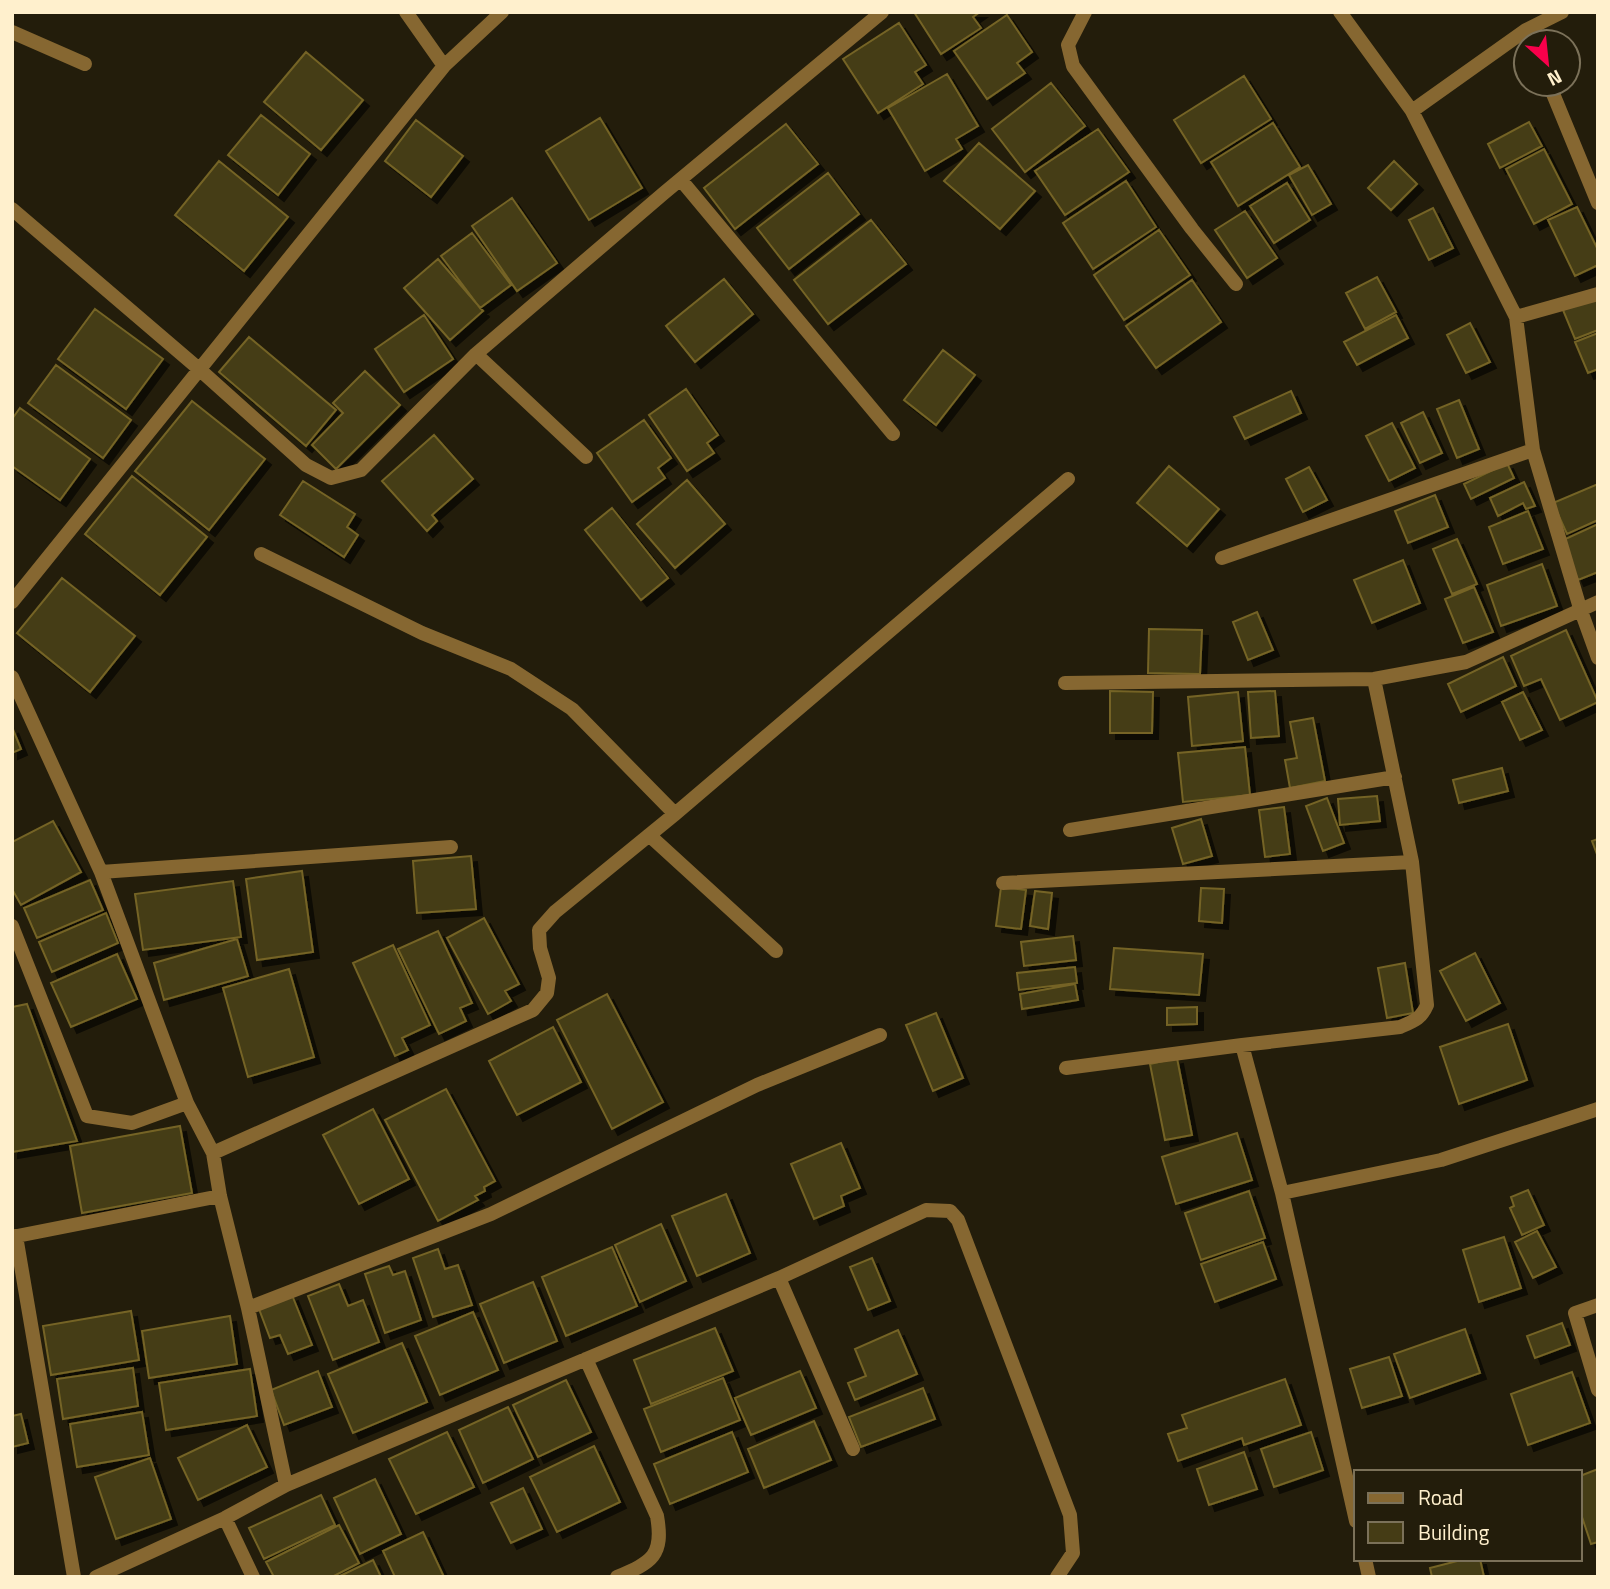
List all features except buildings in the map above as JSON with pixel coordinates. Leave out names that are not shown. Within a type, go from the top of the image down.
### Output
[{"type":"street","points":[[407,12],[444,66]]},
{"type":"street","points":[[12,601],[444,66],[502,12]]},
{"type":"street","points":[[12,209],[200,369],[306,465],[331,478],[360,470],[476,354],[882,12]]},
{"type":"street","points":[[1085,12],[1068,45],[1073,66],[1192,229],[1236,284]]},
{"type":"street","points":[[1340,12],[1412,111],[1516,317],[1533,450],[1580,608],[1598,658]]},
{"type":"street","points":[[1540,28],[1562,12]]},
{"type":"street","points":[[12,32],[85,64]]},
{"type":"street","points":[[1412,111],[1512,47]]},
{"type":"street","points":[[1555,98],[1598,203]]},
{"type":"street","points":[[681,180],[893,434]]},
{"type":"street","points":[[1516,317],[1598,294]]},
{"type":"street","points":[[476,354],[586,457]]},
{"type":"street","points":[[1223,558],[1533,450]]},
{"type":"street","points":[[212,1153],[533,1010],[547,993],[549,978],[540,948],[539,930],[555,912],[675,814],[1068,479]]},
{"type":"street","points":[[261,554],[422,633],[512,669],[572,709],[675,814]]},
{"type":"street","points":[[1065,683],[1374,679],[1466,662],[1598,602]]},
{"type":"street","points":[[12,677],[101,872],[187,1102],[212,1153],[286,1485]]},
{"type":"street","points":[[1066,1068],[1400,1027],[1423,1014],[1427,1005],[1412,862],[1374,679]]},
{"type":"street","points":[[1070,830],[1395,778]]},
{"type":"street","points":[[649,835],[776,951]]},
{"type":"street","points":[[101,872],[451,847]]},
{"type":"street","points":[[1003,883],[1412,862]]},
{"type":"street","points":[[12,926],[87,1116],[132,1123],[187,1102]]},
{"type":"street","points":[[248,1308],[491,1214],[757,1085],[880,1035]]},
{"type":"street","points":[[1242,1045],[1282,1193],[1354,1512]]},
{"type":"street","points":[[1282,1193],[1441,1160],[1598,1110]]},
{"type":"street","points":[[74,1577],[14,1236],[220,1196]]},
{"type":"street","points":[[96,1577],[225,1518],[286,1485],[779,1278],[926,1210],[950,1211],[958,1220],[1070,1515],[1073,1553],[1057,1577]]},
{"type":"street","points":[[779,1278],[853,1449]]},
{"type":"street","points":[[1598,1305],[1575,1313],[1598,1390]]},
{"type":"street","points":[[586,1359],[657,1516],[661,1538],[654,1555],[643,1566],[617,1577]]},
{"type":"street","points":[[225,1518],[253,1577]]}]
